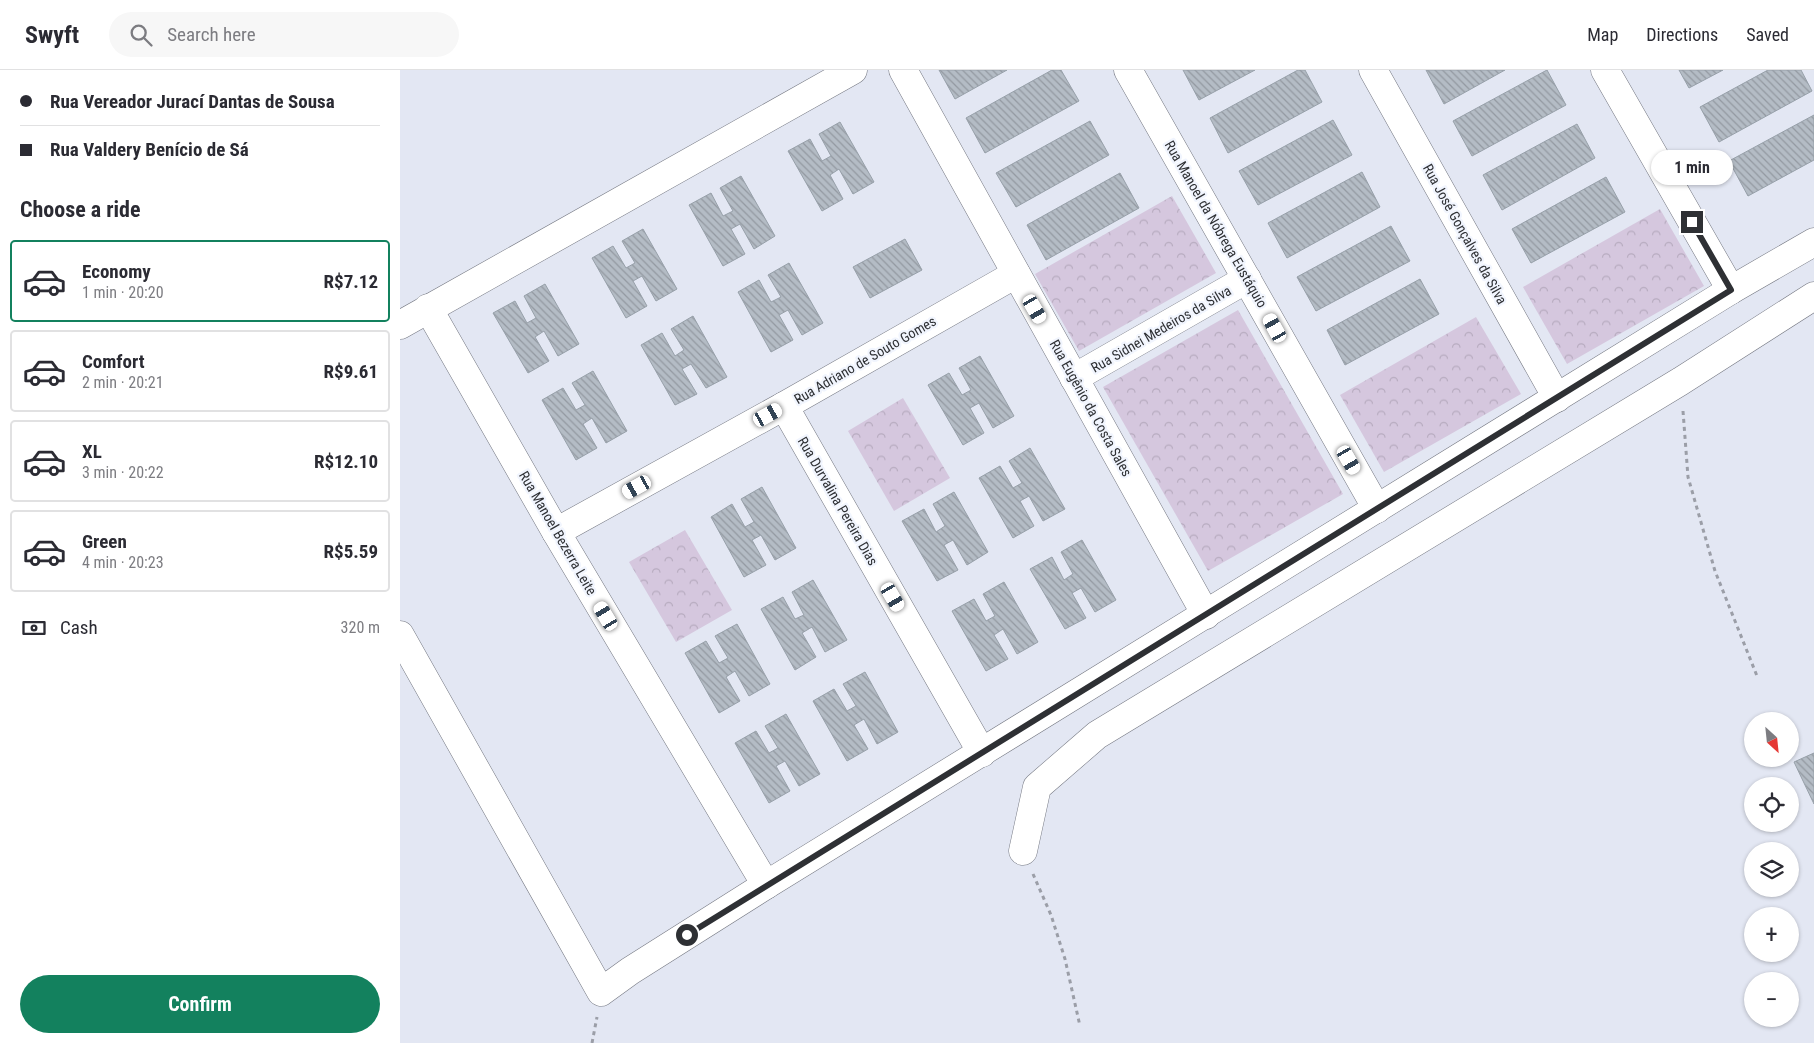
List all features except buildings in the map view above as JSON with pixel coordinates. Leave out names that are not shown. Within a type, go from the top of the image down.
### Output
[{"type":"street","points":[[400,325],[853,70]]},
{"type":"street","name":"Rua Eugênio da Costa Sales","points":[[903,70],[1206,615]]},
{"type":"street","name":"Rua Manoel da Nóbrega Eustáquio","points":[[1128,70],[1377,509]]},
{"type":"street","name":"Rua José Gonçalves da Silva","points":[[1373,70],[1557,398]]},
{"type":"street","points":[[1605,70],[1731,290]]},
{"type":"street","points":[[400,635],[601,992],[630,971],[766,885],[1731,290],[1814,242]]},
{"type":"street","name":"Rua Adriano de Souto Gomes","points":[[556,532],[784,406],[1016,274]]},
{"type":"street","name":"Rua Sidnei Medeiros da Silva","points":[[1074,378],[1247,279]]},
{"type":"street","points":[[1023,850],[1037,787],[1097,735],[1681,381],[1814,296]]},
{"type":"street","name":"Rua Manoel Bezerra Leite","points":[[428,308],[556,532],[766,885]]},
{"type":"street","name":"Rua Durvalina Pereira Dias","points":[[784,406],[982,753]]},
{"type":"path","points":[[1681,381],[1688,477],[1715,571],[1758,676]]},
{"type":"path","points":[[1023,850],[1051,915],[1065,959],[1080,1026]]},
{"type":"green space","points":[[1172,196],[1216,273],[1079,351],[1035,274]]},
{"type":"green space","points":[[1660,209],[1704,286],[1567,364],[1523,287]]},
{"type":"green space","points":[[1238,310],[1343,494],[1208,571],[1103,387]]},
{"type":"green space","points":[[1476,317],[1521,394],[1384,472],[1340,395]]},
{"type":"green space","points":[[903,398],[950,478],[894,511],[848,431]]},
{"type":"green space","points":[[685,530],[732,610],[676,642],[629,562]]},
{"type":"route","points":[[687,935],[1731,290],[1692,222]]}]
